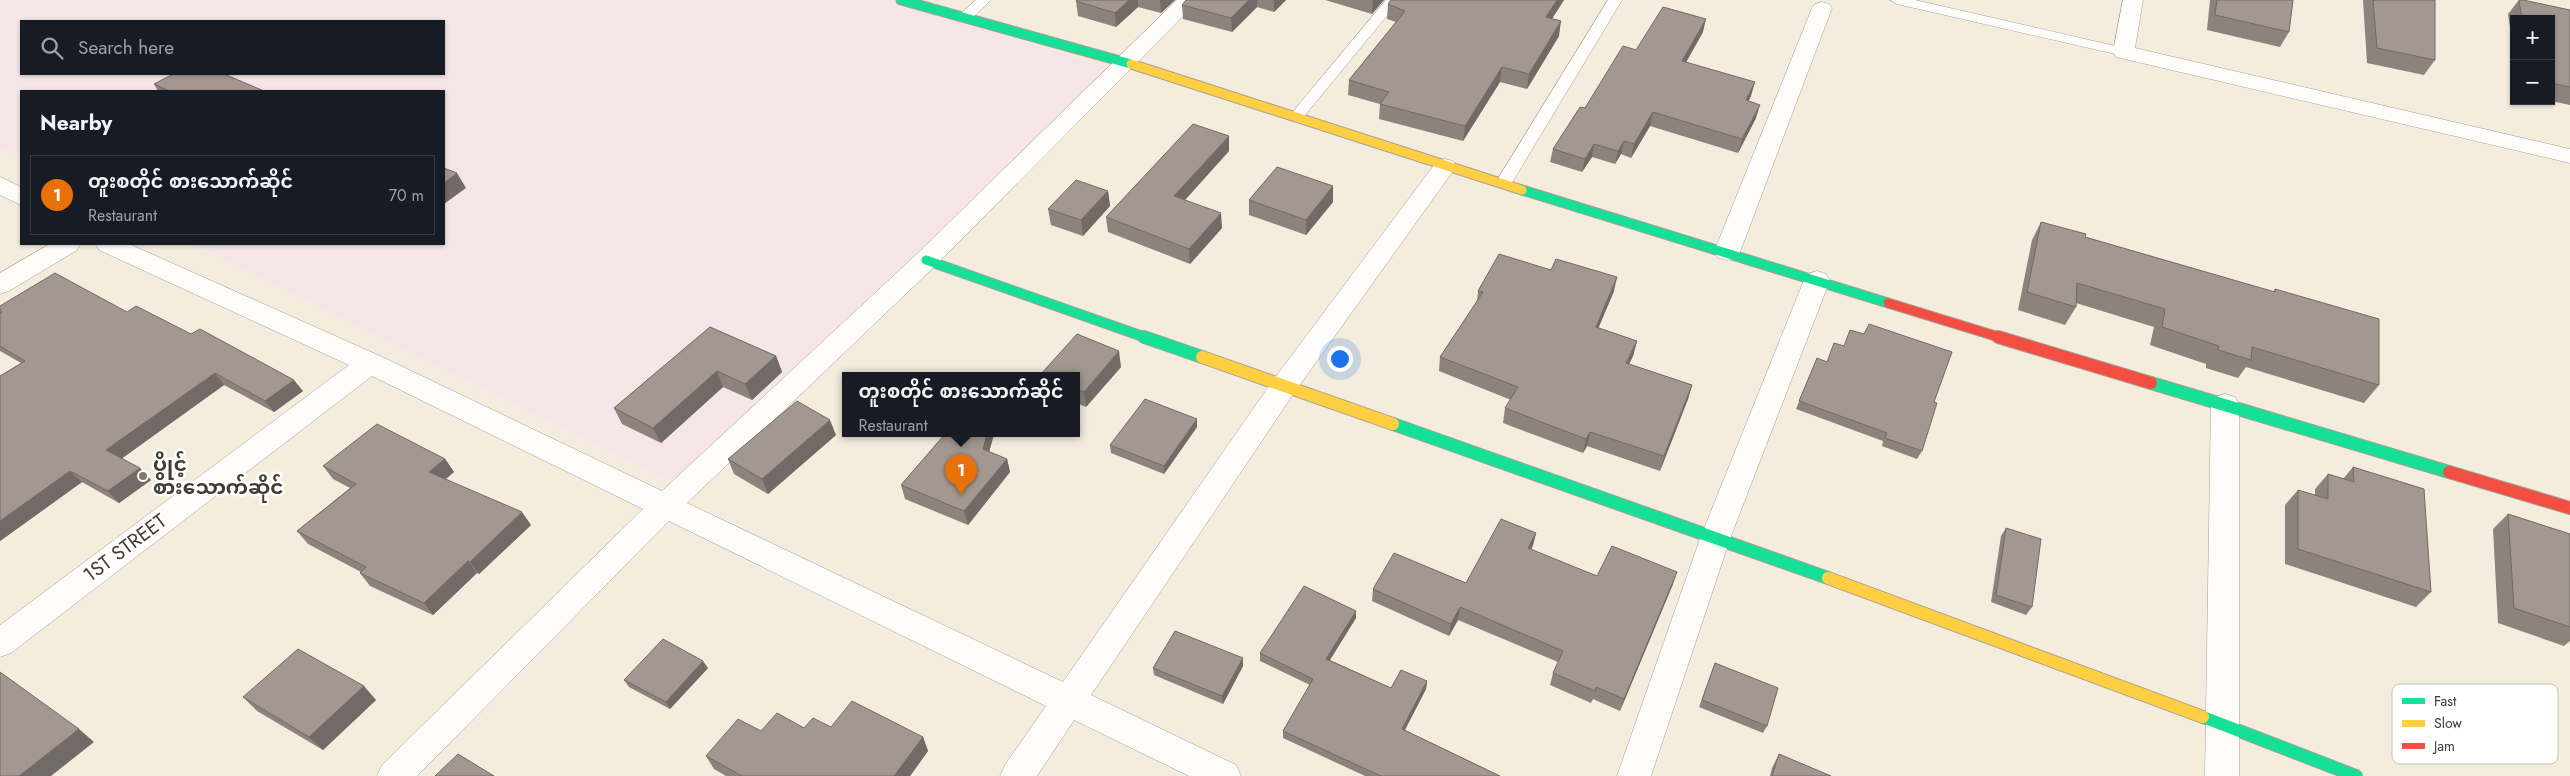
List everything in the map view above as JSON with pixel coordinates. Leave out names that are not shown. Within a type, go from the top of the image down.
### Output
[{"type":"street","points":[[901,0],[1126,62],[1445,166],[1504,182],[2062,356],[2570,508]]},
{"type":"street","points":[[394,776],[665,506],[926,260],[1189,0]]},
{"type":"street","points":[[2133,0],[2124,52],[2570,156]]},
{"type":"street","points":[[1727,252],[1822,8]]},
{"type":"street","points":[[1017,776],[1284,386],[1445,166]]},
{"type":"street","points":[[0,185],[20,196]]},
{"type":"street","points":[[0,285],[66,245]]},
{"type":"street","points":[[110,245],[370,363],[1224,776]]},
{"type":"street","points":[[926,260],[1716,536],[2224,724],[2356,776]]},
{"type":"street","points":[[1634,776],[1716,536],[1817,280]]},
{"type":"street","name":"1ST STREET","points":[[0,643],[370,363]]},
{"type":"street","points":[[2222,776],[2224,724],[2225,404]]},
{"type":"lane","points":[[964,18],[984,0]]},
{"type":"lane","points":[[1296,117],[1393,0]]},
{"type":"lane","points":[[1504,182],[1615,0]]},
{"type":"lane","points":[[1897,0],[2124,52]]},
{"type":"shaded area","points":[[0,0],[891,0],[1110,69],[692,492],[197,245],[445,245],[445,90],[20,90],[20,157],[0,147]]},
{"type":"building","points":[[1077,0],[1129,0],[1115,13]]},
{"type":"building","points":[[1186,0],[1249,0],[1231,18],[1182,5]]},
{"type":"building","points":[[1391,0],[1557,0],[1546,17],[1561,21],[1529,74],[1502,67],[1465,126],[1380,104],[1389,92],[1349,80],[1405,11],[1388,4]]},
{"type":"building","points":[[2217,0],[2293,0],[2289,32],[2215,15]]},
{"type":"building","points":[[2373,0],[2435,0],[2435,60],[2377,48]]},
{"type":"building","points":[[2519,0],[2570,10],[2570,87],[2555,84],[2555,15],[2521,15]]},
{"type":"building","points":[[1663,7],[1706,19],[1682,61],[1755,82],[1746,100],[1760,105],[1742,139],[1653,112],[1634,144],[1624,141],[1618,151],[1594,144],[1585,159],[1553,149],[1580,107],[1585,108],[1623,46],[1636,50]]},
{"type":"building","points":[[171,75],[226,75],[262,90],[167,90],[154,84]]},
{"type":"building","points":[[1193,124],[1229,136],[1174,196],[1221,213],[1189,249],[1106,217]]},
{"type":"building","points":[[1277,167],[1333,186],[1306,220],[1249,200]]},
{"type":"building","points":[[445,168],[457,173],[445,182]]},
{"type":"building","points":[[1076,180],[1108,191],[1081,220],[1048,209]]},
{"type":"building","points":[[2041,222],[2086,234],[2085,237],[2275,292],[2275,289],[2379,319],[2379,385],[2252,347],[2251,360],[2218,350],[2219,346],[2162,327],[2165,309],[2077,283],[2076,307],[2027,292]]},
{"type":"building","points":[[1499,254],[1551,270],[1556,259],[1617,277],[1596,327],[1637,341],[1626,363],[1692,385],[1664,456],[1590,432],[1586,439],[1505,408],[1518,387],[1440,357],[1483,292],[1478,291]]},
{"type":"building","points":[[55,273],[127,312],[136,306],[191,334],[200,329],[294,380],[265,401],[215,373],[106,450],[140,468],[108,491],[70,471],[0,521],[0,376],[25,361],[0,346],[0,313],[2,312],[0,306]]},
{"type":"building","points":[[1869,324],[1952,352],[1934,402],[1937,403],[1922,451],[1885,438],[1887,433],[1799,401],[1817,358],[1827,362],[1834,343],[1844,346],[1850,330],[1864,334]]},
{"type":"building","points":[[710,327],[776,356],[745,384],[717,371],[653,428],[614,408]]},
{"type":"building","points":[[1077,334],[1119,351],[1084,392],[1080,390],[1080,372],[1043,372]]},
{"type":"building","points":[[1145,399],[1197,419],[1164,466],[1110,445]]},
{"type":"building","points":[[797,401],[830,420],[762,479],[728,459]]},
{"type":"building","points":[[377,424],[445,459],[429,472],[522,512],[424,603],[360,573],[366,567],[297,531],[356,484],[323,466]]},
{"type":"building","points":[[942,437],[986,437],[983,449],[1007,459],[964,511],[901,485]]},
{"type":"building","points":[[2353,467],[2424,489],[2431,592],[2298,549],[2298,490],[2328,499],[2328,474],[2354,482]]},
{"type":"building","points":[[2508,514],[2570,534],[2570,627],[2514,608]]},
{"type":"building","points":[[1501,519],[1536,533],[1528,548],[1597,576],[1612,546],[1677,572],[1624,699],[1596,687],[1595,691],[1553,673],[1563,651],[1460,607],[1451,624],[1373,589],[1394,553],[1466,583]]},
{"type":"building","points":[[2006,528],[2041,539],[2032,607],[1996,595]]},
{"type":"building","points":[[1304,586],[1356,611],[1326,659],[1391,688],[1401,670],[1427,681],[1402,729],[1500,776],[1381,776],[1283,731],[1313,679],[1260,653]]},
{"type":"building","points":[[1175,631],[1243,658],[1222,696],[1153,668]]},
{"type":"building","points":[[663,639],[703,661],[666,702],[624,680]]},
{"type":"building","points":[[298,649],[364,686],[309,737],[243,697]]},
{"type":"building","points":[[1715,663],[1778,688],[1767,726],[1702,700]]},
{"type":"building","points":[[0,672],[79,729],[19,776],[0,776]]},
{"type":"building","points":[[852,701],[923,737],[894,776],[742,776],[706,756],[738,719],[761,731],[777,713],[804,728],[813,718],[831,727]]},
{"type":"building","points":[[458,754],[494,776],[435,776]]},
{"type":"building","points":[[1779,754],[1831,776],[1772,776]]},
{"type":"traffic: fast","points":[[901,0],[1131,64]]},
{"type":"traffic: fast","points":[[1522,190],[1888,303]]},
{"type":"traffic: fast","points":[[926,260],[1202,357]]},
{"type":"traffic: fast","points":[[2151,383],[2449,472]]},
{"type":"traffic: fast","points":[[1393,424],[1828,578]]},
{"type":"traffic: fast","points":[[2203,717],[2356,776]]},
{"type":"traffic: slow","points":[[1131,64],[1522,190]]},
{"type":"traffic: slow","points":[[1202,357],[1393,424]]},
{"type":"traffic: slow","points":[[1828,578],[2203,717]]},
{"type":"traffic: jam","points":[[1888,303],[2151,383]]},
{"type":"traffic: jam","points":[[2449,472],[2570,508]]},
{"type":"place","name":"ပွိုင့် စားသောက်ဆိုင်","points":[[143,476]]},
{"type":"place","name":"တူးစတိုင် စားသောက်ဆိုင်","points":[[961,495]]}]
